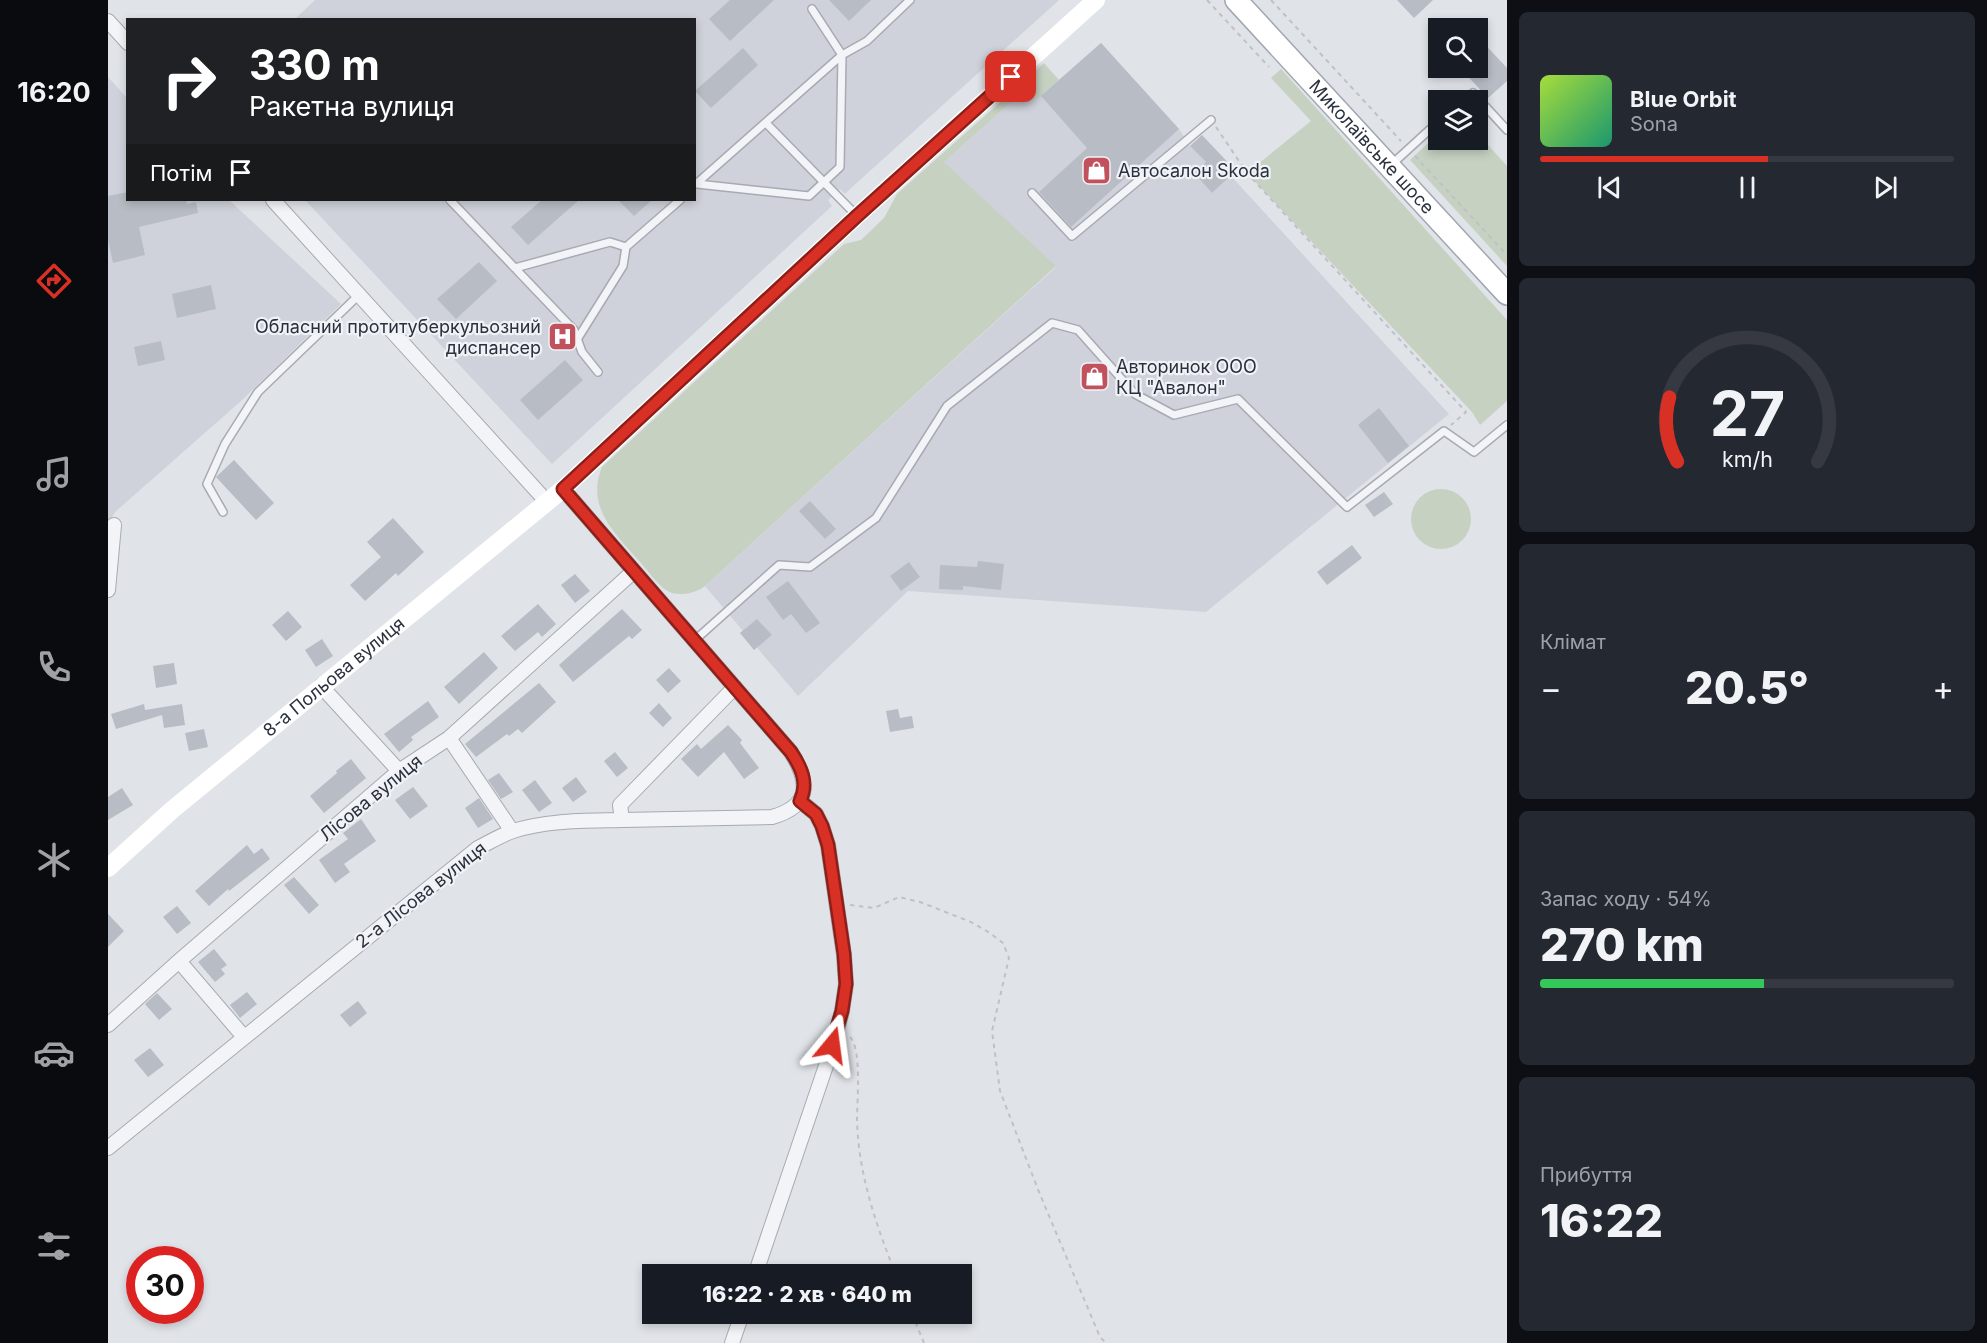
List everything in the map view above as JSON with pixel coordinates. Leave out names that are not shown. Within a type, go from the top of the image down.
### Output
[{"type":"main road","name":"Миколаївське шосе","points":[[1236,0],[1507,294]]},
{"type":"street","name":"8-а Польова вулиця","points":[[108,868],[172,810],[563,489],[857,216],[1096,0]]},
{"type":"street","points":[[108,21],[126,40]]},
{"type":"street","points":[[274,201],[547,502]]},
{"type":"street","points":[[563,489],[797,760],[805,788],[800,801],[816,814],[828,845],[846,984],[838,1026],[759,1264]]},
{"type":"street","points":[[108,590],[114,525]]},
{"type":"street","name":"Лісова вулиця","points":[[108,1025],[399,771],[449,738],[634,571]]},
{"type":"street","points":[[321,686],[399,771]]},
{"type":"street","points":[[622,820],[620,805],[735,687]]},
{"type":"street","points":[[449,738],[513,831]]},
{"type":"street","name":"2-а Лісова вулиця","points":[[108,1148],[478,848],[513,831],[567,821],[772,817],[792,809],[800,801]]},
{"type":"street","points":[[179,961],[244,1038]]},
{"type":"street","points":[[732,1343],[739,1324]]},
{"type":"lane","points":[[696,185],[842,55],[867,40],[910,0]]},
{"type":"lane","points":[[696,185],[808,196],[840,167],[842,55],[812,9]]},
{"type":"lane","points":[[1488,109],[1507,129]]},
{"type":"lane","points":[[1032,193],[1072,236],[1211,120]]},
{"type":"lane","points":[[766,123],[857,216]]},
{"type":"lane","points":[[1389,166],[1428,131]]},
{"type":"lane","points":[[451,201],[574,330],[582,352],[598,372]]},
{"type":"lane","points":[[578,338],[623,266],[626,247],[679,201]]},
{"type":"lane","points":[[515,268],[610,242],[626,247]]},
{"type":"lane","points":[[223,512],[207,484],[225,444],[258,392],[360,294]]},
{"type":"lane","points":[[695,640],[779,565],[810,567],[876,518],[947,406],[1052,323],[1078,330],[1135,394],[1174,415],[1238,399],[1347,507],[1444,431],[1474,454],[1507,425]]},
{"type":"path","points":[[1207,0],[1269,68]]},
{"type":"path","points":[[1271,0],[1507,255]]},
{"type":"path","points":[[1211,120],[1247,173],[1466,412],[1444,431]]},
{"type":"path","points":[[836,901],[857,907],[874,908],[899,897],[920,902],[971,922],[1003,943],[1009,958],[992,1031],[1000,1091],[1100,1337],[1106,1343]]},
{"type":"path","points":[[838,1026],[853,1040],[857,1058],[858,1143],[874,1221],[892,1264]]},
{"type":"path","points":[[916,1324],[924,1343]]},
{"type":"shaded area","name":"Обласний протитуберкульозний диспансер","points":[[315,0],[1059,0],[845,194],[840,189],[828,200],[832,206],[552,464],[306,201],[696,201],[696,18],[296,18]]},
{"type":"shaded area","name":"Авторинок ООО КЦ \"Авалон\"","points":[[1101,43],[1206,162],[1194,173],[1212,193],[1231,176],[1449,414],[1206,612],[908,591],[798,696],[705,586],[1056,267],[944,162],[1028,87],[1038,98]]},
{"type":"shaded area","points":[[108,77],[126,97],[126,201],[230,201],[341,304],[241,401],[115,512],[108,524]]},
{"type":"green space","points":[[1044,63],[1059,80],[1038,99],[1028,87],[944,162],[1056,266],[705,586],[686,594],[675,594],[666,590],[622,542],[606,520],[597,495],[602,467],[844,244],[861,240],[884,218],[897,194]]},
{"type":"green space","points":[[1281,69],[1507,320],[1507,401],[1480,425],[1472,412],[1247,173],[1311,121],[1271,78]]},
{"type":"green space","points":[[1428,143],[1428,150],[1488,150],[1488,145],[1507,166],[1507,266],[1410,160]]},
{"type":"green space","points":[[1441,489],[1458,494],[1466,502],[1471,519],[1466,536],[1458,544],[1441,549],[1424,544],[1416,536],[1411,519],[1416,502],[1424,494]]},
{"type":"building","points":[[730,0],[774,0],[730,41],[709,19]]},
{"type":"building","points":[[829,0],[871,0],[849,21]]},
{"type":"building","points":[[1397,0],[1433,0],[1414,18]]},
{"type":"building","points":[[1101,43],[1179,129],[1071,227],[1039,192],[1087,148],[1041,96]]},
{"type":"building","points":[[743,48],[758,65],[711,108],[696,90]]},
{"type":"building","points":[[1488,48],[1507,68],[1507,81],[1488,98],[1488,90],[1481,90],[1469,78],[1488,78]]},
{"type":"building","points":[[1202,135],[1236,171],[1212,193],[1194,173],[1206,162],[1190,146]]},
{"type":"building","points":[[126,192],[126,201],[186,201],[187,204],[196,202],[198,213],[139,227],[145,255],[113,263],[108,240],[108,196]]},
{"type":"building","points":[[541,201],[578,201],[528,245],[511,227]]},
{"type":"building","points":[[619,201],[651,201],[634,216]]},
{"type":"building","points":[[479,262],[497,281],[456,319],[437,299]]},
{"type":"building","points":[[211,285],[216,309],[177,318],[172,294]]},
{"type":"building","points":[[161,341],[165,360],[138,366],[134,347]]},
{"type":"building","points":[[565,360],[583,380],[538,420],[520,400]]},
{"type":"building","points":[[1379,408],[1409,446],[1388,463],[1358,425]]},
{"type":"building","points":[[234,460],[274,503],[256,520],[216,477]]},
{"type":"building","points":[[1384,492],[1393,504],[1374,517],[1365,505]]},
{"type":"building","points":[[810,501],[836,529],[825,539],[799,511]]},
{"type":"building","points":[[393,518],[424,552],[398,576],[396,573],[365,601],[350,585],[381,557],[367,542]]},
{"type":"building","points":[[1352,545],[1362,558],[1327,585],[1317,572]]},
{"type":"building","points":[[978,561],[1004,564],[1001,590],[963,586],[963,590],[939,589],[940,565],[977,567]]},
{"type":"building","points":[[909,562],[920,577],[901,591],[890,576]]},
{"type":"building","points":[[575,574],[590,591],[575,603],[561,585]]},
{"type":"building","points":[[788,581],[820,623],[806,633],[791,614],[783,620],[766,597]]},
{"type":"building","points":[[538,604],[556,624],[542,637],[538,632],[515,651],[501,636]]},
{"type":"building","points":[[622,609],[642,630],[632,639],[629,636],[573,682],[559,665]]},
{"type":"building","points":[[288,611],[302,627],[286,641],[272,625]]},
{"type":"building","points":[[757,619],[772,635],[754,650],[740,633]]},
{"type":"building","points":[[322,639],[333,656],[316,667],[305,650]]},
{"type":"building","points":[[484,652],[498,668],[459,704],[444,687]]},
{"type":"building","points":[[174,663],[177,684],[156,688],[153,666]]},
{"type":"building","points":[[669,668],[681,681],[668,693],[656,680]]},
{"type":"building","points":[[539,683],[556,702],[522,733],[518,729],[509,736],[507,734],[476,757],[465,744]]},
{"type":"building","points":[[428,701],[439,717],[411,737],[413,740],[399,752],[384,734]]},
{"type":"building","points":[[659,703],[672,718],[663,727],[649,713]]},
{"type":"building","points":[[144,704],[145,710],[182,704],[185,725],[164,728],[162,715],[116,729],[111,714]]},
{"type":"building","points":[[898,709],[900,718],[912,716],[914,728],[890,732],[886,711]]},
{"type":"building","points":[[728,725],[742,740],[740,743],[759,768],[744,779],[724,752],[698,777],[681,759],[697,744],[701,749]]},
{"type":"building","points":[[204,729],[208,747],[189,751],[185,733]]},
{"type":"building","points":[[615,752],[628,768],[617,777],[604,761]]},
{"type":"building","points":[[351,759],[366,778],[324,813],[310,796]]},
{"type":"building","points":[[499,773],[513,792],[501,799],[488,780]]},
{"type":"building","points":[[576,777],[587,792],[573,802],[562,788]]},
{"type":"building","points":[[535,780],[552,803],[539,812],[522,790]]},
{"type":"building","points":[[413,787],[428,806],[410,819],[395,800]]},
{"type":"building","points":[[122,788],[133,805],[108,820],[108,797]]},
{"type":"building","points":[[479,798],[493,819],[478,828],[465,808]]},
{"type":"building","points":[[361,819],[376,841],[344,864],[350,872],[335,883],[319,860],[348,839],[343,833]]},
{"type":"building","points":[[247,845],[254,854],[262,848],[270,859],[229,891],[228,889],[209,906],[195,891]]},
{"type":"building","points":[[294,877],[319,905],[309,914],[284,885]]},
{"type":"building","points":[[177,906],[191,923],[177,934],[163,917]]},
{"type":"building","points":[[108,914],[124,931],[108,947]]},
{"type":"building","points":[[214,949],[227,965],[221,969],[225,974],[215,982],[198,962]]},
{"type":"building","points":[[247,992],[257,1004],[240,1018],[230,1005]]},
{"type":"building","points":[[157,993],[172,1009],[159,1020],[145,1004]]},
{"type":"building","points":[[358,1001],[367,1013],[350,1027],[340,1015]]},
{"type":"building","points":[[150,1048],[164,1065],[148,1077],[134,1060]]},
{"type":"place","name":"Автосалон Skoda","points":[[1097,171]]},
{"type":"place","name":"Обласний протитуберкульозний диспансер","points":[[562,337]]},
{"type":"place","name":"Авторинок ООО КЦ \"Авалон\"","points":[[1095,377]]},
{"type":"route","points":[[832,1045],[842,1011],[846,984],[844,954],[828,845],[816,814],[800,801],[805,788],[801,770],[791,752],[563,489],[857,216],[1011,77]]}]
